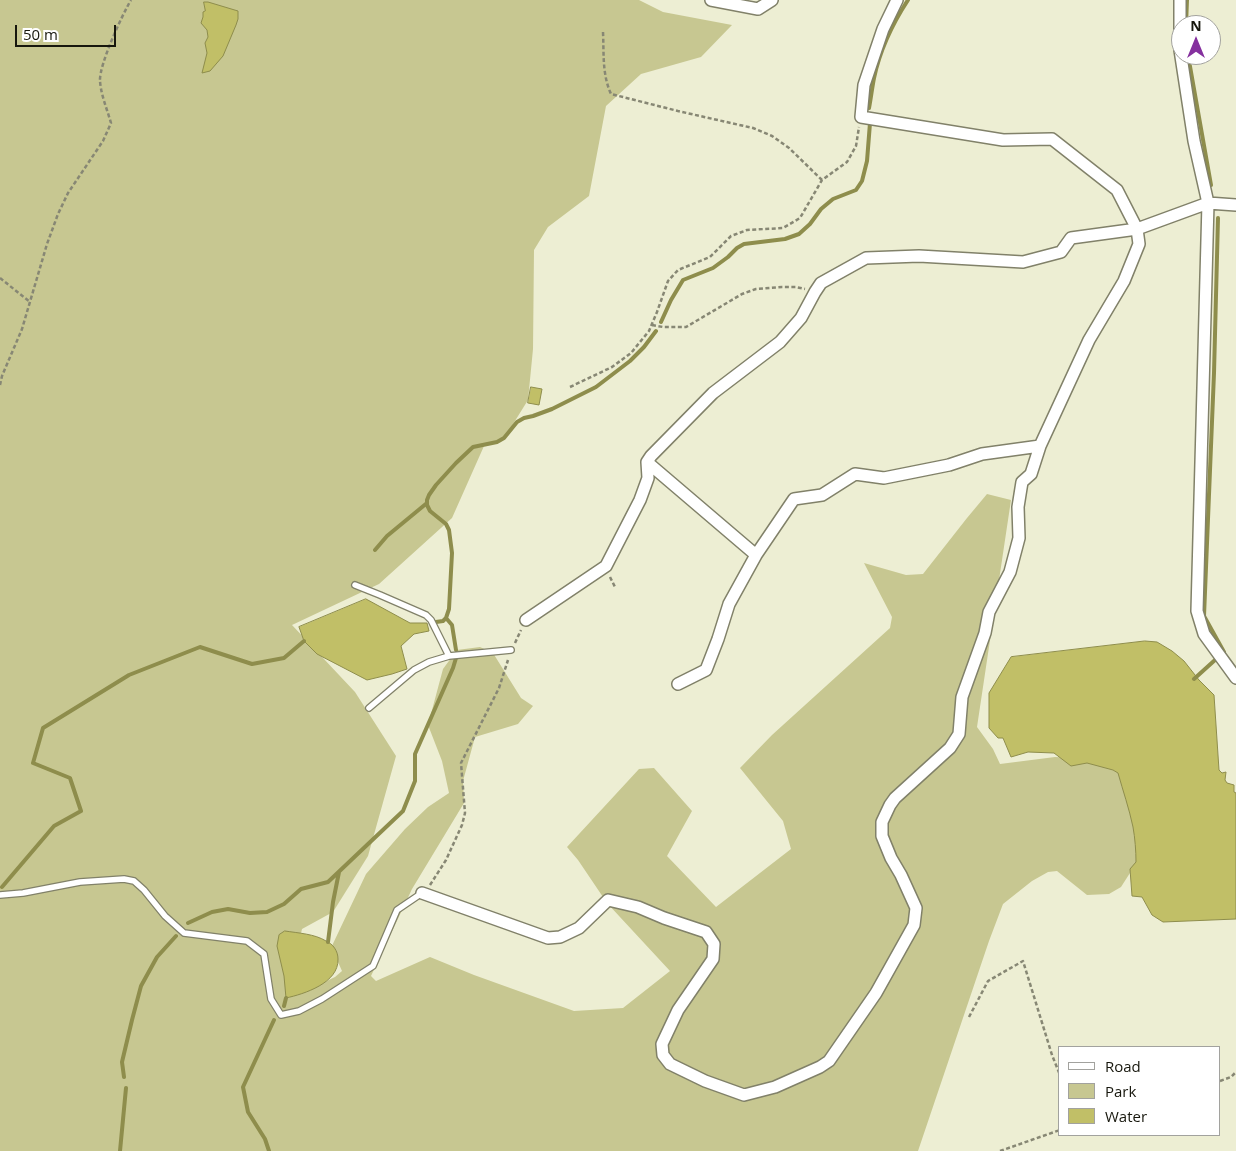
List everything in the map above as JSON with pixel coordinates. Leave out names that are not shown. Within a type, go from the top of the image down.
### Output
[{"type":"street","points":[[710,0],[758,9],[772,0]]},
{"type":"street","points":[[422,893],[548,938],[560,937],[579,928],[608,900],[638,907],[706,932],[714,944],[714,959],[678,1010],[662,1044],[663,1055],[670,1064],[705,1081],[744,1095],[774,1087],[820,1067],[829,1061],[871,1000],[914,925],[916,908],[882,836],[882,822],[895,798],[950,748],[959,734],[962,697],[985,633],[988,612],[1010,572],[1019,538],[1018,507],[1022,482],[1031,474],[1040,446],[1090,340],[1124,281],[1139,244],[1137,229],[1117,190],[1052,140],[1003,140],[861,118],[864,85],[883,29],[897,0]]},
{"type":"street","points":[[1180,0],[1180,50],[1194,141],[1208,203],[1197,611],[1204,634],[1236,678]]},
{"type":"street","points":[[526,620],[606,566],[640,500],[648,478],[648,462],[651,456],[712,393],[780,342],[801,318],[821,283],[866,258],[919,256],[1023,262],[1062,252],[1072,238],[1137,229],[1208,203],[1236,205]]},
{"type":"street","points":[[678,684],[706,670],[729,604],[756,556],[794,499],[822,495],[855,474],[884,478],[949,465],[982,454],[1040,446]]},
{"type":"street","points":[[648,462],[756,556]]},
{"type":"lane","points":[[355,585],[426,615],[431,620],[449,656]]},
{"type":"lane","points":[[369,708],[414,670],[429,662],[449,656],[511,650]]},
{"type":"lane","points":[[0,895],[23,893],[80,882],[124,879],[134,881],[144,890],[165,916],[184,933],[247,941],[264,954],[271,999],[281,1015],[299,1011],[322,999],[372,966],[397,910],[422,893]]},
{"type":"path","points":[[0,385],[1,376],[22,329],[46,244],[58,214],[68,193],[103,141],[111,123],[100,79],[106,56],[131,0]]},
{"type":"path","points":[[604,32],[604,68],[606,83],[611,94],[753,128],[772,136],[789,148],[822,180]]},
{"type":"path","points":[[570,387],[612,367],[631,353],[649,331],[668,280],[678,270],[710,257],[731,236],[747,230],[783,228],[800,218],[822,180],[847,162],[856,146],[861,118]]},
{"type":"path","points":[[0,278],[30,302]]},
{"type":"path","points":[[652,324],[663,327],[686,328],[742,294],[756,289],[796,287],[815,292]]},
{"type":"path","points":[[422,893],[432,882],[446,860],[462,825],[465,813],[461,763],[499,688],[511,650],[526,620]]},
{"type":"path","points":[[969,1017],[988,981],[1023,961],[1058,1070]]},
{"type":"path","points":[[1221,1082],[1231,1077],[1236,1072]]},
{"type":"path","points":[[1000,1151],[1058,1131]]},
{"type":"green space","points":[[0,0],[639,0],[663,12],[732,25],[701,57],[641,74],[606,106],[589,196],[548,227],[534,250],[533,349],[528,400],[505,437],[484,446],[452,518],[379,584],[292,625],[355,692],[396,756],[368,856],[333,912],[302,929],[296,955],[314,987],[335,977],[342,971],[330,950],[366,874],[405,829],[428,807],[449,793],[442,761],[428,725],[443,669],[457,650],[480,647],[493,653],[521,698],[533,706],[518,724],[475,737],[463,781],[464,803],[412,889],[371,976],[376,981],[430,957],[574,1011],[623,1008],[670,971],[607,903],[567,847],[639,769],[654,768],[692,811],[667,856],[716,907],[791,849],[783,821],[740,768],[772,735],[890,628],[892,617],[864,563],[906,575],[923,574],[987,494],[1011,500],[977,727],[993,749],[1000,764],[1055,757],[1077,758],[1119,772],[1135,828],[1137,862],[1121,887],[1109,894],[1087,895],[1057,871],[1048,872],[1032,881],[1003,904],[918,1151],[0,1151]]},
{"type":"water","points":[[204,2],[238,11],[238,19],[223,56],[210,71],[202,73],[207,53],[205,43],[208,37],[207,30],[201,23],[203,12],[205,11]]},
{"type":"water","points":[[531,387],[542,389],[539,405],[528,403]]},
{"type":"water","points":[[366,599],[410,623],[427,623],[429,631],[414,634],[401,646],[407,669],[367,680],[317,654],[304,641],[299,627]]},
{"type":"water","points":[[1145,641],[1157,642],[1172,651],[1184,661],[1214,695],[1219,770],[1222,773],[1226,772],[1225,780],[1227,783],[1234,785],[1234,792],[1236,793],[1236,919],[1163,922],[1152,915],[1142,897],[1132,896],[1130,869],[1136,862],[1135,840],[1118,773],[1087,763],[1071,766],[1054,753],[1028,752],[1011,757],[1003,738],[998,738],[989,728],[989,693],[1011,657]]},
{"type":"water","points":[[285,931],[306,934],[329,942],[336,951],[338,959],[333,975],[327,981],[302,994],[286,998],[284,976],[277,946],[279,935]]},
{"type":"waterway","points":[[869,108],[874,78],[883,47],[908,0]]},
{"type":"waterway","points":[[1186,15],[1187,0]]},
{"type":"waterway","points":[[1190,65],[1211,185]]},
{"type":"waterway","points":[[661,322],[683,280],[713,268],[744,244],[785,239],[799,234],[810,224],[821,209],[833,199],[856,190],[862,181],[867,161],[870,123]]},
{"type":"waterway","points":[[1218,218],[1204,616],[1224,652]]},
{"type":"waterway","points":[[436,622],[443,621],[449,609],[452,553],[449,530],[446,524],[430,511],[427,505],[429,495],[436,485],[473,447],[497,442],[504,438],[517,422],[524,418],[552,409],[596,387],[630,361],[656,331]]},
{"type":"waterway","points":[[375,550],[387,536],[427,503]]},
{"type":"waterway","points":[[446,618],[452,625],[456,650]]},
{"type":"waterway","points":[[2,887],[54,826],[81,811],[70,778],[33,763],[43,728],[129,675],[200,647],[252,664],[284,658],[304,641]]},
{"type":"waterway","points":[[188,923],[212,912],[228,909],[250,913],[267,912],[284,904],[301,889],[328,882],[403,811],[415,781],[415,754],[456,658]]},
{"type":"waterway","points":[[1194,679],[1215,660]]},
{"type":"waterway","points":[[328,942],[339,872]]},
{"type":"waterway","points":[[124,1077],[122,1062],[141,986],[157,957],[176,936]]},
{"type":"waterway","points":[[284,1006],[286,998]]},
{"type":"waterway","points":[[269,1151],[265,1139],[248,1112],[243,1087],[274,1020]]},
{"type":"waterway","points":[[120,1151],[126,1088]]}]
